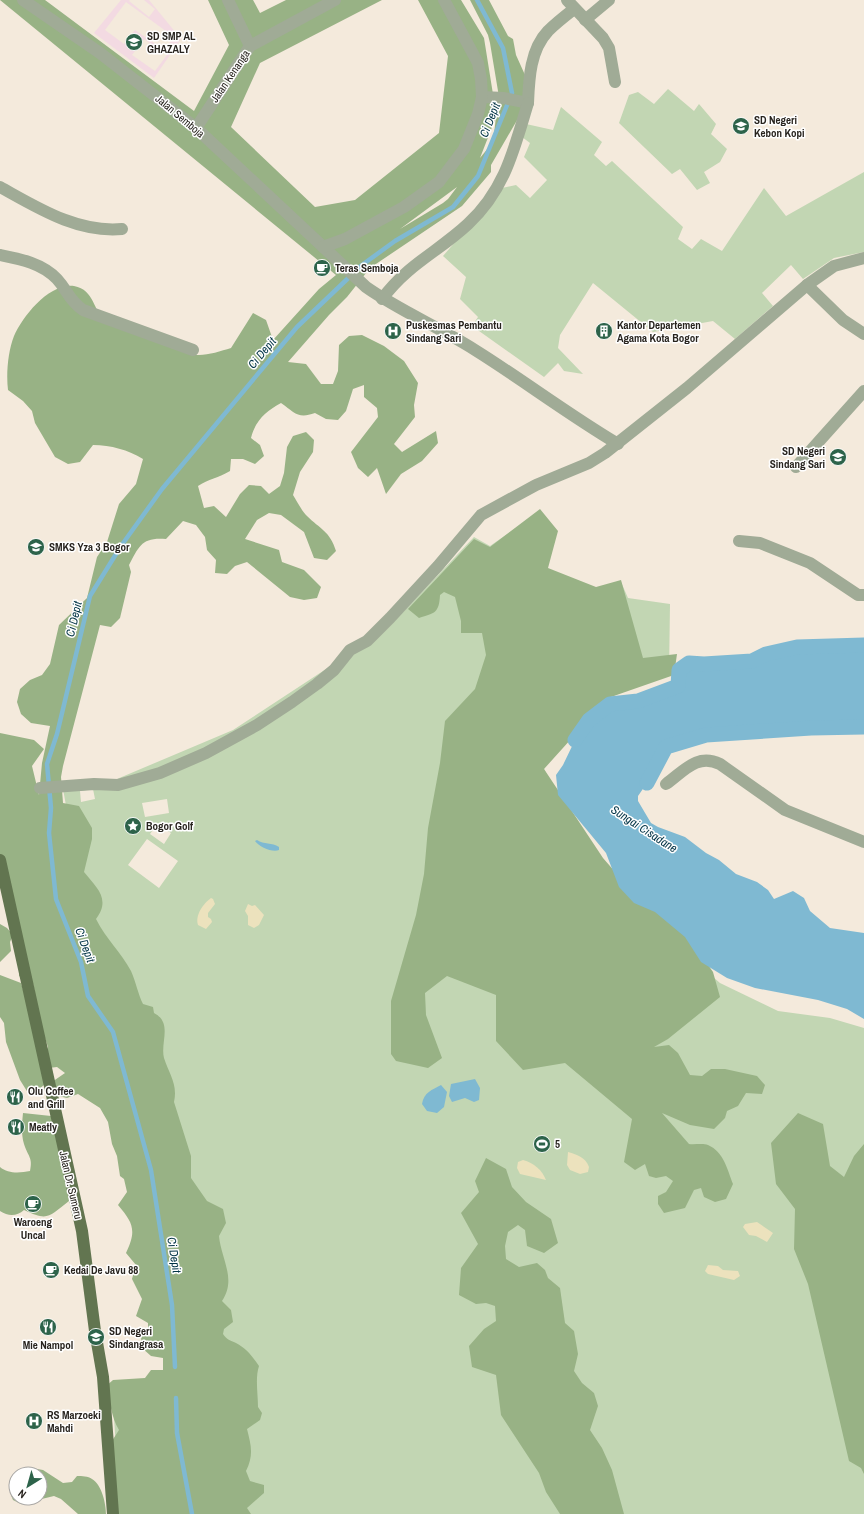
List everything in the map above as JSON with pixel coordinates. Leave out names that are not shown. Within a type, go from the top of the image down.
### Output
[{"type":"main road","name":"Jalan Dr. Sumeru","points":[[0,860],[82,1231],[95,1330],[103,1377],[113,1514]]},
{"type":"street","name":"Jalan Semboja","points":[[23,0],[100,53],[196,128],[366,287],[382,298],[425,320],[476,350],[586,426],[618,444]]},
{"type":"street","points":[[228,0],[250,46]]},
{"type":"street","name":"Jalan Kenanga","points":[[196,128],[250,46],[335,0]]},
{"type":"street","points":[[323,247],[345,240],[404,207],[439,182],[464,149],[478,114],[482,97],[478,63],[444,0]]},
{"type":"street","points":[[585,20],[609,0]]},
{"type":"street","points":[[382,298],[408,269],[468,225],[498,189],[509,166],[534,55],[546,33],[571,4],[603,38],[609,48],[615,82]]},
{"type":"street","points":[[482,97],[504,98],[523,102]]},
{"type":"street","points":[[0,187],[60,219],[95,228],[109,230],[122,229]]},
{"type":"street","points":[[0,254],[25,260],[49,271],[58,280],[73,302],[83,310],[193,350]]},
{"type":"street","points":[[40,788],[94,784],[118,784],[160,773],[206,753],[257,725],[317,684],[334,670],[350,650],[367,640],[390,618],[438,566],[481,514],[536,485],[589,463],[618,444],[807,285],[834,266],[864,258]]},
{"type":"street","points":[[807,285],[843,320],[864,334]]},
{"type":"street","points":[[796,467],[864,392]]},
{"type":"street","points":[[739,541],[760,543],[810,563],[851,591],[858,595],[864,595]]},
{"type":"street","points":[[666,784],[698,760],[710,759],[720,764],[785,810],[864,842]]},
{"type":"shaded area","name":"SD SMP AL GHAZALY","points":[[121,0],[130,0],[129,1],[149,17],[155,9],[144,0],[149,0],[181,39],[154,78],[94,33]],"holes":[[[126,2],[174,37],[164,50],[135,30],[124,44],[105,30]],[[144,39],[167,55],[155,71],[132,55]]]},
{"type":"green space","points":[[0,0],[45,0],[194,111],[229,45],[208,0],[253,0],[260,13],[286,0],[382,0],[260,63],[231,127],[315,207],[355,200],[439,133],[448,56],[418,0],[461,0],[484,38],[496,113],[499,97],[490,43],[488,35],[470,0],[489,0],[508,36],[513,39],[516,55],[525,75],[523,110],[491,165],[491,172],[462,206],[370,268],[347,297],[329,315],[288,362],[306,364],[321,384],[333,384],[338,371],[339,345],[349,336],[362,335],[384,346],[404,361],[418,383],[414,405],[415,417],[394,444],[402,452],[436,431],[438,443],[422,461],[401,474],[386,494],[377,468],[368,477],[358,468],[351,452],[378,417],[377,408],[364,397],[364,385],[353,389],[346,411],[338,420],[326,419],[315,413],[300,415],[293,412],[281,403],[262,417],[255,426],[251,438],[260,445],[264,456],[255,464],[243,459],[231,459],[230,471],[198,486],[204,508],[214,506],[226,517],[240,494],[249,485],[261,486],[269,494],[280,486],[284,473],[287,447],[293,436],[306,432],[314,440],[313,452],[300,472],[293,495],[305,514],[328,535],[334,544],[336,551],[327,560],[314,558],[304,532],[281,515],[269,513],[257,520],[245,539],[279,550],[282,562],[304,570],[321,587],[317,598],[304,600],[290,597],[247,562],[235,566],[227,574],[215,573],[216,560],[207,550],[205,537],[196,525],[183,521],[166,539],[146,541],[142,544],[129,565],[131,572],[120,618],[111,627],[100,625],[63,766],[61,777],[63,803],[79,806],[92,828],[92,839],[84,872],[97,889],[102,900],[100,912],[96,919],[131,971],[143,1004],[153,1007],[154,1013],[160,1017],[163,1022],[165,1033],[163,1052],[164,1058],[174,1084],[174,1102],[191,1156],[191,1178],[207,1201],[223,1209],[226,1223],[219,1236],[227,1269],[228,1285],[222,1301],[231,1310],[233,1322],[224,1329],[223,1334],[227,1339],[240,1345],[246,1350],[259,1366],[257,1381],[258,1407],[262,1413],[260,1420],[247,1429],[251,1445],[251,1455],[246,1471],[250,1481],[264,1485],[264,1493],[247,1508],[251,1514],[116,1514],[110,1444],[119,1430],[114,1420],[105,1387],[113,1380],[145,1378],[151,1370],[163,1370],[163,1358],[151,1356],[142,1348],[141,1337],[148,1330],[148,1323],[136,1316],[142,1299],[132,1279],[136,1265],[126,1253],[132,1238],[132,1227],[118,1205],[127,1192],[124,1179],[120,1176],[117,1156],[112,1144],[108,1122],[100,1108],[78,1094],[67,1098],[54,1095],[52,1082],[65,1073],[57,1067],[49,1068],[44,1085],[30,1096],[20,1080],[6,1042],[4,1023],[0,1017],[0,975],[21,983],[44,1059],[48,1047],[37,1017],[33,984],[19,976],[19,963],[11,920],[4,905],[4,894],[0,887],[0,733],[34,740],[44,749],[32,766],[39,795],[42,763],[50,726],[31,723],[21,714],[17,702],[20,689],[30,680],[42,675],[50,664],[59,625],[87,598],[97,557],[107,542],[119,504],[136,484],[143,459],[119,449],[93,445],[80,462],[68,464],[55,457],[35,423],[32,411],[23,401],[8,390],[7,370],[9,355],[14,336],[30,311],[46,295],[65,286],[81,288],[86,292],[105,321],[167,346],[199,355],[211,354],[231,348],[253,313],[266,320],[273,340],[319,289],[336,275]],"holes":[[[496,117],[493,142],[480,158]],[[457,187],[443,203],[400,229]]]},
{"type":"green space","points":[[668,89],[694,111],[699,104],[716,124],[711,134],[727,149],[720,162],[704,172],[710,183],[697,190],[680,169],[672,174],[619,123],[629,95],[638,92],[654,104]]},
{"type":"green space","points":[[561,107],[602,142],[594,155],[606,166],[612,161],[683,227],[678,239],[692,249],[701,239],[722,251],[764,188],[786,216],[864,172],[864,252],[834,258],[803,279],[791,265],[762,293],[773,306],[735,339],[713,321],[653,332],[593,283],[560,335],[558,348],[583,374],[564,371],[558,363],[544,377],[472,326],[478,317],[460,299],[466,277],[443,256],[502,188],[516,185],[530,198],[547,180],[524,157],[530,143],[522,137],[526,124],[553,130]]},
{"type":"green space","points":[[540,509],[558,531],[548,568],[596,587],[621,580],[643,658],[677,654],[674,675],[608,698],[544,769],[603,858],[642,903],[650,903],[693,943],[713,972],[720,997],[668,1039],[654,1047],[669,1045],[678,1053],[690,1075],[702,1076],[711,1069],[725,1069],[757,1076],[765,1085],[762,1094],[746,1093],[738,1106],[727,1111],[725,1118],[714,1129],[690,1125],[662,1113],[689,1144],[706,1144],[718,1152],[733,1184],[726,1199],[715,1202],[704,1197],[701,1188],[694,1190],[685,1208],[664,1213],[658,1204],[658,1196],[666,1192],[673,1181],[666,1176],[656,1178],[649,1176],[645,1164],[635,1170],[624,1162],[632,1119],[565,1063],[523,1070],[496,1041],[496,995],[447,976],[425,993],[426,1015],[442,1058],[428,1068],[396,1061],[391,1054],[391,1001],[416,915],[424,874],[428,828],[440,763],[445,721],[475,689],[486,655],[482,633],[461,633],[461,621],[455,597],[444,592],[440,595],[437,609],[429,615],[419,618],[408,609],[474,539],[490,547]]},
{"type":"green space","name":"Bogor Golf","points":[[540,511],[546,569],[596,590],[621,582],[628,598],[670,604],[669,674],[608,698],[564,731],[544,769],[598,877],[720,983],[778,1011],[830,1018],[864,1028],[864,1514],[120,1514],[112,1385],[171,1383],[63,789],[98,787],[233,730],[387,629],[474,537],[490,546]],"holes":[[[93,789],[95,799],[81,802],[80,791]],[[167,799],[169,813],[145,817],[142,803]],[[157,824],[171,833],[164,844],[150,834]],[[147,839],[178,861],[159,888],[128,865]]]},
{"type":"green space","points":[[0,924],[7,928],[13,935],[10,942],[11,951],[0,962]]},
{"type":"green space","points":[[23,1113],[51,1116],[67,1178],[69,1201],[53,1214],[48,1216],[39,1216],[24,1210],[19,1214],[13,1215],[0,1211],[0,1167],[10,1172],[30,1171],[30,1160],[22,1136]]},
{"type":"green space","points":[[798,1113],[823,1124],[830,1166],[844,1177],[854,1156],[864,1144],[864,1474],[861,1468],[849,1461],[808,1284],[794,1249],[795,1209],[776,1184],[771,1143]]},
{"type":"green space","points":[[486,1158],[506,1169],[512,1187],[526,1202],[551,1219],[558,1243],[544,1253],[527,1246],[525,1230],[518,1225],[508,1232],[505,1246],[506,1259],[519,1267],[537,1263],[545,1270],[548,1278],[560,1288],[565,1323],[574,1331],[578,1354],[574,1371],[582,1383],[594,1393],[598,1406],[590,1430],[602,1448],[612,1470],[624,1514],[560,1514],[546,1492],[539,1473],[501,1415],[496,1375],[472,1367],[469,1346],[484,1329],[496,1321],[495,1306],[486,1303],[476,1304],[459,1295],[461,1268],[478,1244],[461,1213],[479,1192],[475,1181]]},
{"type":"green space","points":[[48,1473],[63,1483],[72,1482],[77,1476],[85,1476],[95,1482],[101,1490],[106,1514],[78,1514],[61,1499],[54,1496],[48,1497]]},
{"type":"sand","points":[[211,898],[215,904],[208,913],[208,917],[212,922],[206,929],[198,925],[197,921],[205,903]]},
{"type":"sand","points":[[248,904],[252,906],[255,905],[264,915],[259,925],[254,928],[248,925],[248,916],[245,911]]},
{"type":"sand","points":[[568,1152],[578,1155],[583,1159],[589,1167],[588,1172],[580,1174],[570,1170],[567,1165]]},
{"type":"sand","points":[[523,1160],[537,1167],[546,1180],[520,1174],[517,1168],[518,1162]]},
{"type":"sand","points":[[757,1222],[773,1233],[767,1242],[756,1236],[749,1235],[743,1227],[745,1224]]},
{"type":"sand","points":[[708,1265],[718,1266],[723,1270],[738,1271],[740,1276],[734,1280],[708,1274],[705,1271]]},
{"type":"water","name":"Sungai Cisadane","points":[[864,645],[864,727],[811,728],[706,735],[666,747],[647,783],[638,796],[638,801],[651,823],[685,837],[706,853],[719,860],[736,874],[757,882],[768,890],[774,899],[793,891],[804,898],[810,911],[830,928],[864,933],[864,1019],[847,1009],[818,1000],[755,988],[727,978],[701,962],[685,937],[655,912],[634,903],[619,887],[606,853],[558,795],[556,775],[563,765],[575,740],[610,704],[638,701],[678,686],[679,670],[689,663],[752,662],[766,654],[797,647]]},
{"type":"water","points":[[257,840],[274,844],[279,847],[279,850],[273,851],[266,849],[255,841]]},
{"type":"water","points":[[475,1079],[480,1088],[479,1100],[474,1102],[465,1098],[452,1102],[449,1096],[451,1084]]},
{"type":"water","points":[[441,1085],[447,1092],[444,1107],[437,1113],[427,1111],[422,1104],[423,1100],[429,1092]]},
{"type":"waterway","name":"Ci Depit","points":[[175,1367],[172,1305],[151,1170],[113,1032],[88,996],[81,962],[56,899],[49,833],[51,808],[47,764],[57,734],[90,596],[121,546],[162,489],[297,327],[362,265],[395,241],[453,207],[478,176],[512,93],[503,48],[477,0]]},
{"type":"waterway","points":[[575,740],[589,720],[610,704],[638,701],[678,686],[679,670],[689,663],[704,664],[752,661],[766,654],[797,647],[864,645]]},
{"type":"waterway","points":[[647,783],[666,747],[706,735],[811,728],[864,727]]},
{"type":"waterway","name":"Ci Depit","points":[[176,1398],[177,1433],[192,1514]]},
{"type":"place","name":"SD SMP AL GHAZALY","points":[[134,42]]},
{"type":"place","name":"SD Negeri Kebon Kopi","points":[[741,126]]},
{"type":"place","name":"Teras Semboja","points":[[322,268]]},
{"type":"place","name":"Puskesmas Pembantu Sindang Sari","points":[[393,331]]},
{"type":"place","name":"Kantor Departemen Agama Kota Bogor","points":[[604,331]]},
{"type":"place","name":"SD Negeri Sindang Sari","points":[[838,457]]},
{"type":"place","name":"SMKS Yza 3 Bogor","points":[[36,547]]},
{"type":"place","name":"Bogor Golf","points":[[133,826]]},
{"type":"place","name":"Olu Coffee and Grill","points":[[15,1097]]},
{"type":"place","name":"Meatly","points":[[16,1127]]},
{"type":"place","name":"5","points":[[542,1144]]},
{"type":"place","name":"Waroeng Uncal","points":[[33,1204]]},
{"type":"place","name":"Kedai De Javu 88","points":[[51,1270]]},
{"type":"place","name":"Mie Nampol","points":[[48,1327]]},
{"type":"place","name":"SD Negeri Sindangrasa","points":[[96,1337]]},
{"type":"place","name":"RS Marzoeki Mahdi","points":[[34,1421]]}]
